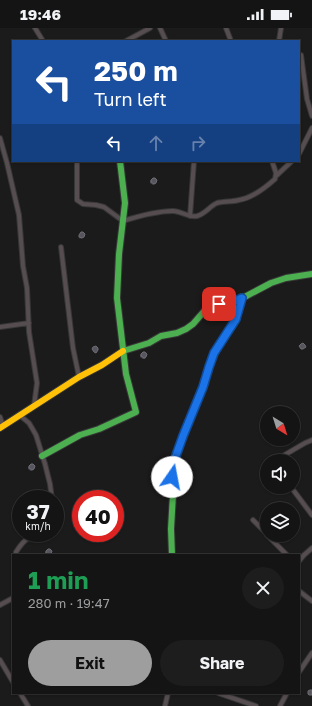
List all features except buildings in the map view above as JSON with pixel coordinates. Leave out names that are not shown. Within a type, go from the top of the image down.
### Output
[{"type":"street","points":[[35,28],[41,40]]},
{"type":"street","points":[[128,40],[150,28]]},
{"type":"street","points":[[160,28],[166,40]]},
{"type":"street","points":[[226,28],[231,40]]},
{"type":"street","points":[[279,40],[281,28]]},
{"type":"street","points":[[301,55],[307,99],[312,116]]},
{"type":"street","points":[[300,152],[312,128]]},
{"type":"street","points":[[0,138],[19,215],[23,266],[27,288],[29,332],[37,383],[34,406]]},
{"type":"street","points":[[76,162],[77,200],[83,204],[104,206],[123,221]]},
{"type":"street","points":[[42,456],[80,435],[131,416],[136,412],[126,374],[118,298],[119,254],[125,203],[120,162]]},
{"type":"street","points":[[190,216],[194,162]]},
{"type":"street","points":[[272,162],[276,176]]},
{"type":"street","points":[[123,221],[166,211],[175,211],[190,216],[201,215],[218,203],[252,196],[274,180],[276,176],[291,162]]},
{"type":"street","points":[[61,247],[73,348],[79,376]]},
{"type":"street","points":[[0,417],[1,427],[79,376],[88,373],[123,351],[149,343],[161,336],[177,333],[186,329],[193,324],[207,308],[237,301],[271,283],[286,278],[312,274]]},
{"type":"street","points":[[172,554],[171,529],[173,464],[203,387],[214,353],[236,319],[242,298]]},
{"type":"street","points":[[0,326],[29,323]]},
{"type":"street","points":[[19,416],[23,418],[32,428],[42,456],[51,490]]},
{"type":"street","points":[[286,454],[312,440]]},
{"type":"street","points":[[296,494],[312,515]]},
{"type":"street","points":[[253,520],[260,528]]},
{"type":"street","points":[[16,552],[22,542]]},
{"type":"street","points":[[274,542],[286,554]]},
{"type":"street","points":[[300,560],[312,548]]},
{"type":"street","points":[[300,592],[312,601]]},
{"type":"street","points":[[0,605],[12,599]]},
{"type":"street","points":[[300,671],[312,653]]},
{"type":"street","points":[[0,660],[12,680]]},
{"type":"street","points":[[21,694],[28,706]]},
{"type":"street","points":[[165,706],[168,694]]},
{"type":"street","points":[[221,694],[256,706]]},
{"type":"street","points":[[280,706],[286,694]]},
{"type":"traffic: fast","points":[[42,456],[80,435],[99,429],[136,412],[126,374],[117,298],[119,254],[125,203],[120,162]]},
{"type":"traffic: fast","points":[[123,351],[149,343],[161,336],[177,333],[186,329],[193,324],[207,308],[237,301],[271,283],[286,278],[312,274]]},
{"type":"traffic: fast","points":[[172,554],[171,529],[173,464],[183,435],[203,387],[209,367],[215,353],[236,319],[242,297]]},
{"type":"traffic: slow","points":[[0,428],[79,377],[102,365],[123,351]]},
{"type":"route","points":[[172,477],[173,464],[203,387],[214,353],[236,319],[242,298],[230,303],[219,304]]}]
